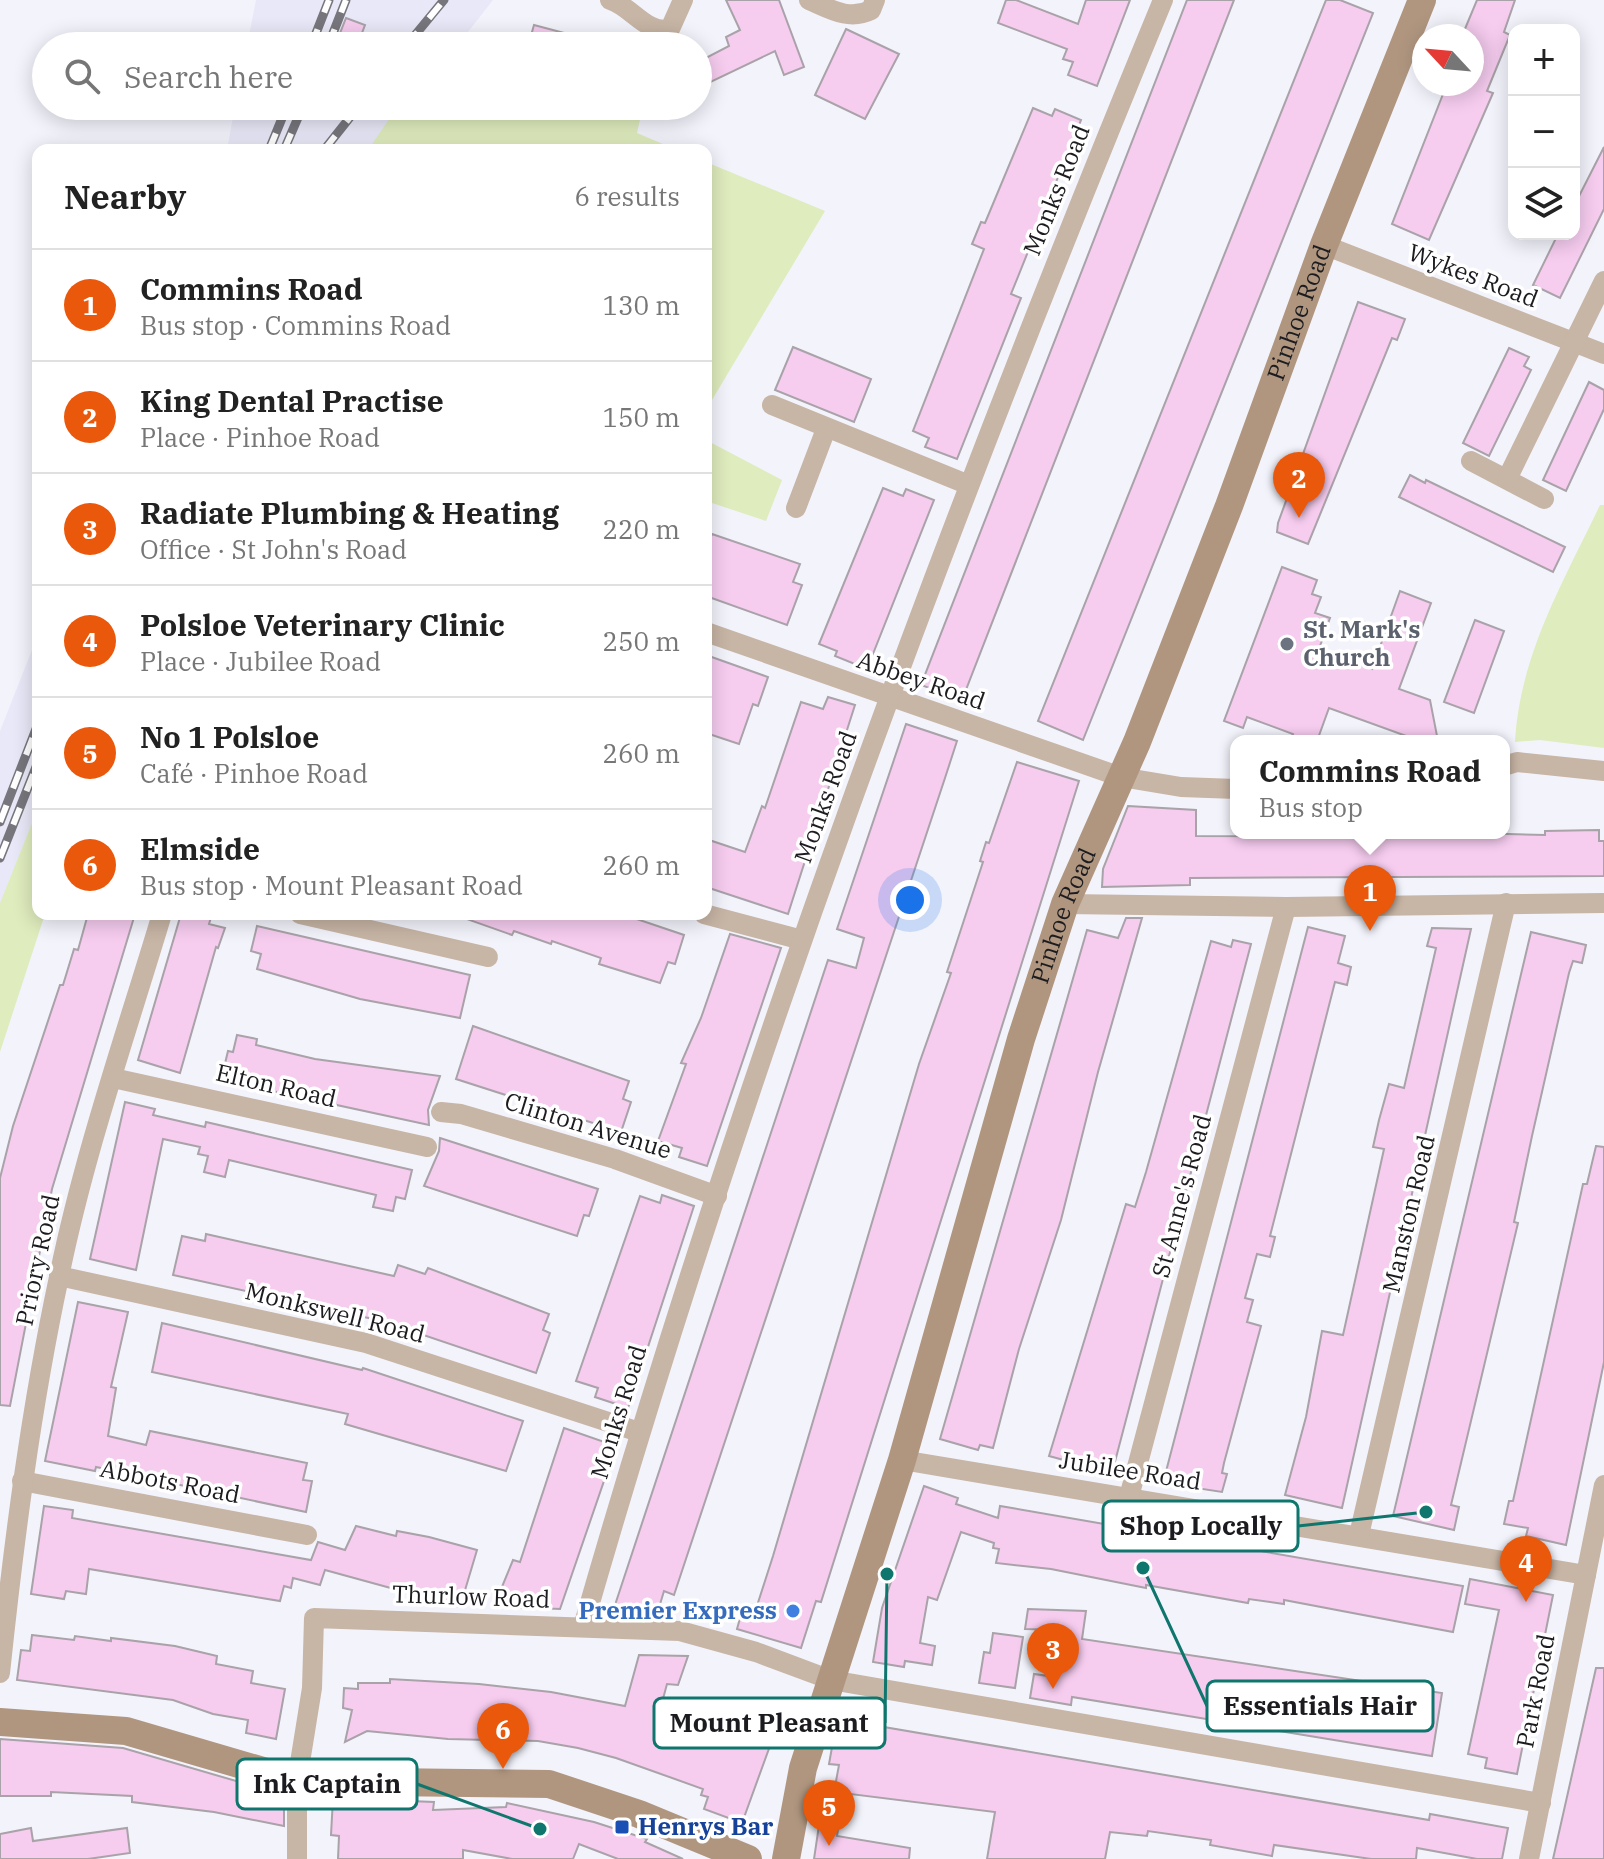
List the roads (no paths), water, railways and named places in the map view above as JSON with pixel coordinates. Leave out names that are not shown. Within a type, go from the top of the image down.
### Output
[{"type":"main road","name":"Pinhoe Road","points":[[786,1859],[803,1768],[902,1460],[1021,1039],[1065,904],[1137,742],[1229,506],[1416,2]]},
{"type":"main road","points":[[0,1722],[126,1731],[297,1781],[549,1784],[639,1814],[748,1859]]},
{"type":"street","points":[[610,0],[649,26],[665,31],[670,29],[683,0]]},
{"type":"street","points":[[809,0],[840,13],[859,16],[871,10],[875,0]]},
{"type":"street","name":"Monks Road","points":[[583,1627],[639,1432],[802,940],[969,485],[1163,0]]},
{"type":"street","name":"Wykes Road","points":[[1324,245],[1604,354]]},
{"type":"street","points":[[1507,479],[1604,281]]},
{"type":"street","points":[[772,405],[969,485]]},
{"type":"street","points":[[796,508],[826,429]]},
{"type":"street","points":[[1471,461],[1544,499]]},
{"type":"street","name":"Abbey Road","points":[[712,634],[1121,777],[1181,787],[1230,789]]},
{"type":"street","points":[[1510,764],[1517,762],[1604,771]]},
{"type":"street","name":"Manston Road","points":[[1359,1535],[1506,903]]},
{"type":"street","points":[[1065,904],[1286,907],[1604,903]]},
{"type":"street","name":"St Anne's Road","points":[[1129,1497],[1286,907]]},
{"type":"street","points":[[712,916],[802,940]]},
{"type":"street","name":"Priory Road","points":[[0,1673],[22,1481],[59,1276],[160,920]]},
{"type":"street","points":[[326,920],[488,957]]},
{"type":"street","name":"Elton Road","points":[[113,1078],[427,1147]]},
{"type":"street","name":"Clinton Avenue","points":[[441,1112],[461,1114],[615,1159],[717,1196]]},
{"type":"street","name":"Monkswell Road","points":[[59,1276],[366,1343],[639,1432]]},
{"type":"street","name":"Jubilee Road","points":[[902,1460],[1586,1575]]},
{"type":"street","name":"Abbots Road","points":[[22,1481],[307,1535]]},
{"type":"street","name":"Park Road","points":[[1529,1859],[1604,1485]]},
{"type":"street","name":"Thurlow Road","points":[[297,1781],[312,1688],[314,1618],[700,1634],[831,1680],[1541,1803]]},
{"type":"street","points":[[297,1781],[297,1859]]},
{"type":"railway","points":[[316,32],[329,0]]},
{"type":"railway","points":[[333,32],[346,0]]},
{"type":"railway","points":[[418,32],[444,0]]},
{"type":"railway","points":[[271,144],[281,120]]},
{"type":"railway","points":[[287,144],[297,120]]},
{"type":"railway","points":[[329,144],[348,120]]},
{"type":"railway","points":[[0,822],[32,739]]},
{"type":"railway","points":[[0,858],[32,777]]},
{"type":"place","name":"King Dental Practise","points":[[1299,518]]},
{"type":"place","name":"St. Mark's Church","points":[[1287,644]]},
{"type":"place","name":"Commins Road","points":[[1370,931]]},
{"type":"place","name":"Shop Locally","points":[[1426,1512]]},
{"type":"place","name":"Essentials Hair","points":[[1143,1568]]},
{"type":"place","name":"Mount Pleasant","points":[[887,1574]]},
{"type":"place","name":"Polsloe Veterinary Clinic","points":[[1526,1602]]},
{"type":"place","name":"Premier Express","points":[[793,1611]]},
{"type":"place","name":"Radiate Plumbing & Heating","points":[[1053,1689]]},
{"type":"place","name":"Elmside","points":[[503,1769]]},
{"type":"place","name":"Henrys Bar","points":[[622,1827]]},
{"type":"place","name":"Ink Captain","points":[[540,1829]]},
{"type":"place","name":"No 1 Polsloe","points":[[829,1846]]}]
